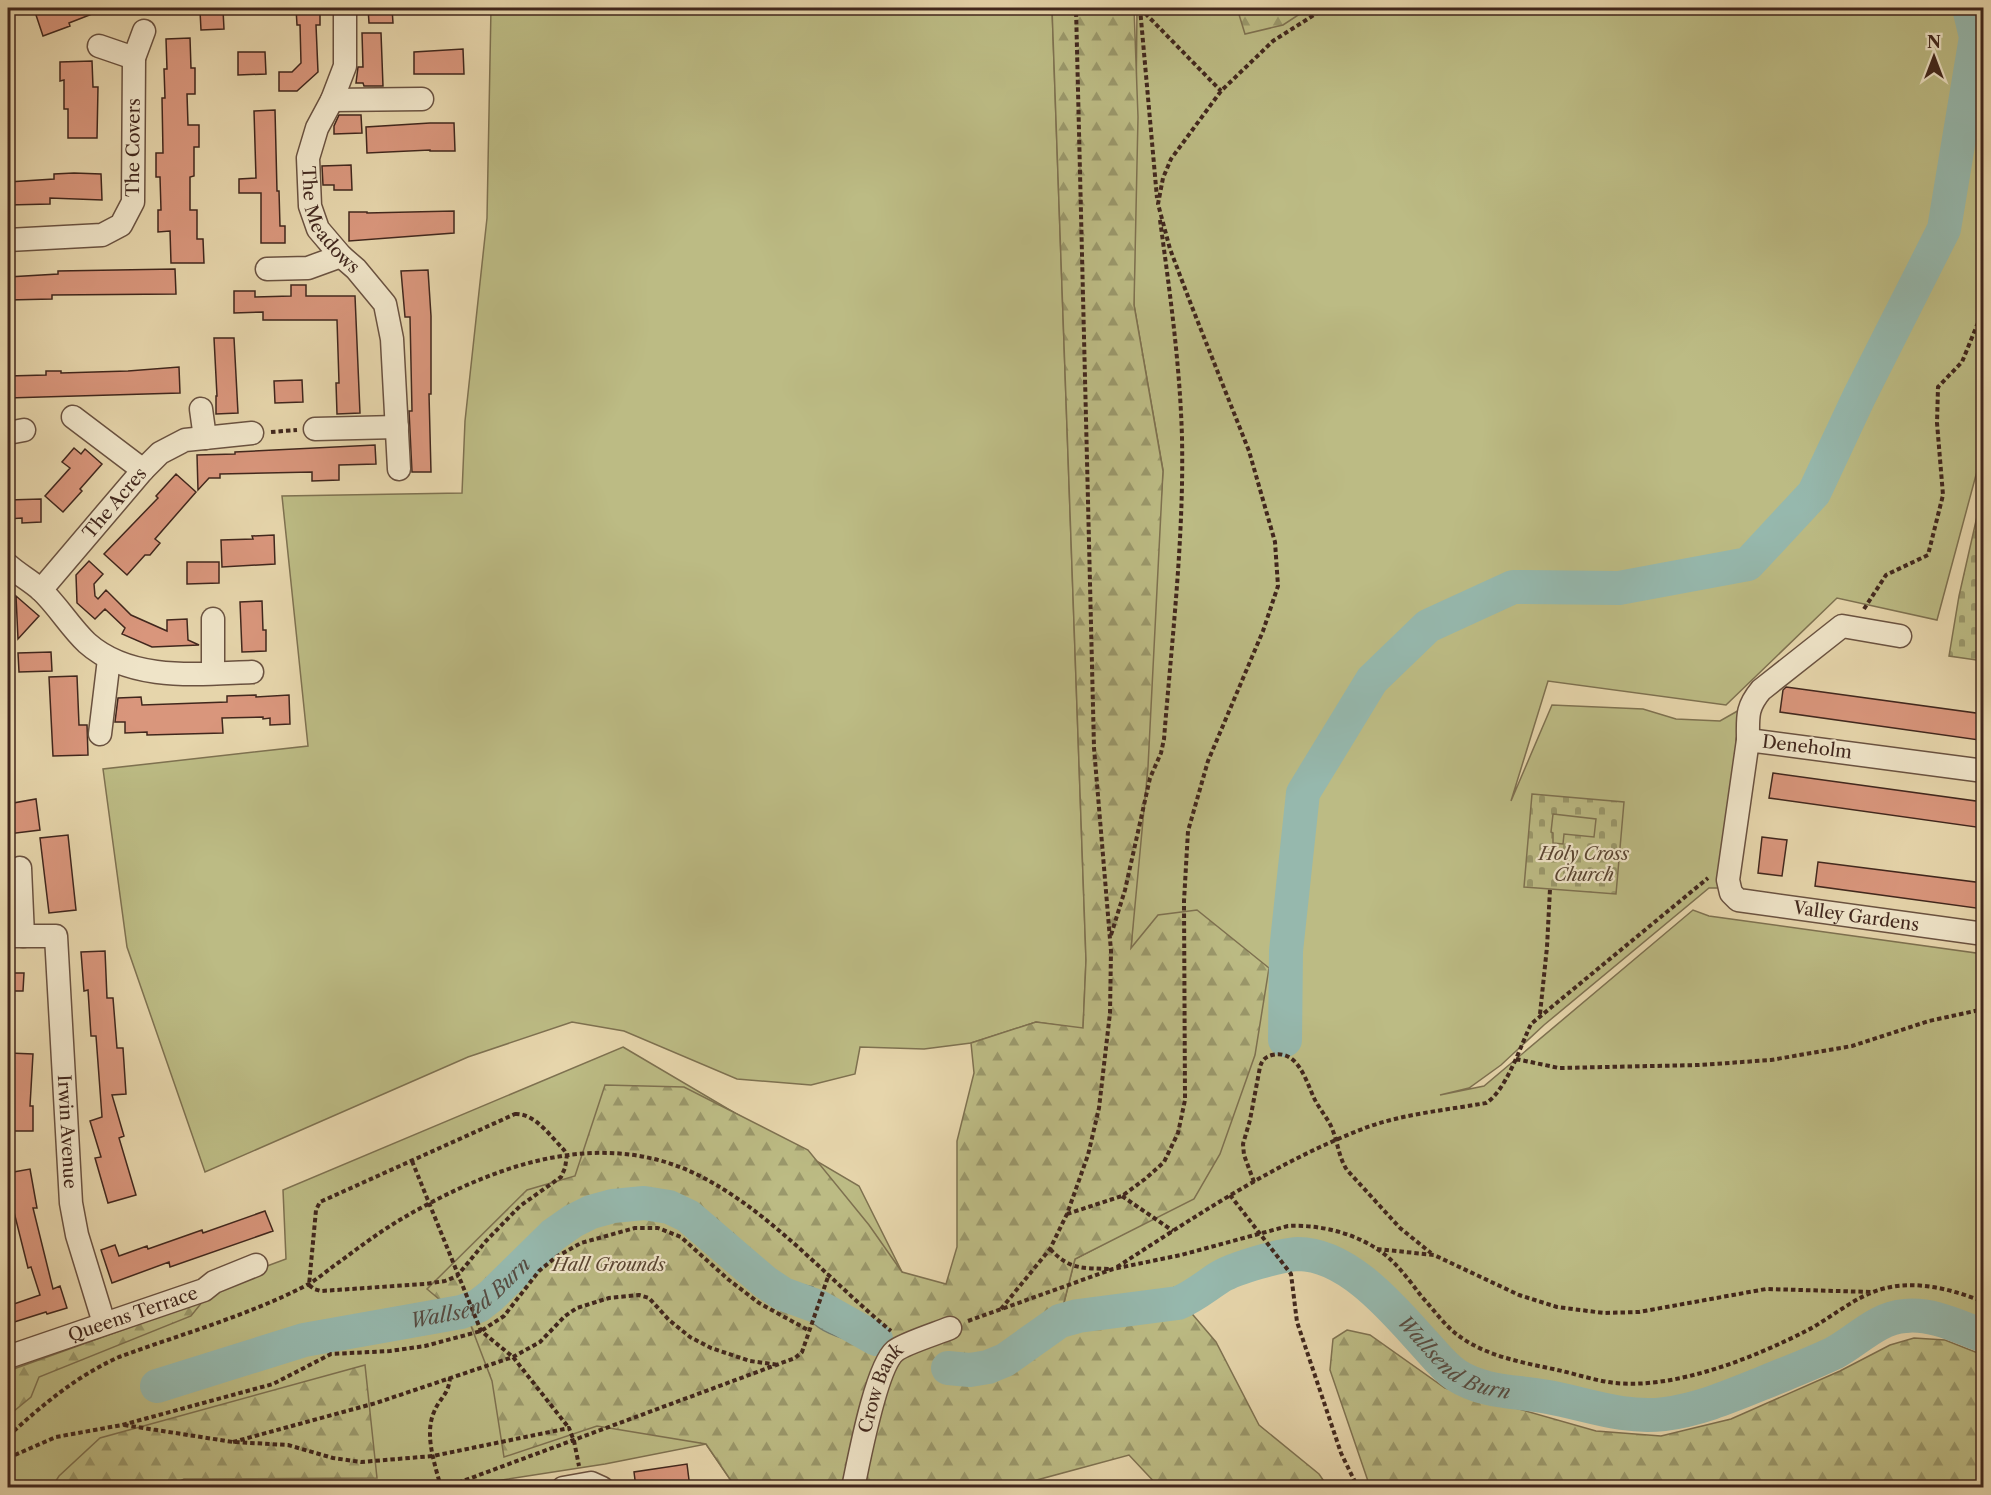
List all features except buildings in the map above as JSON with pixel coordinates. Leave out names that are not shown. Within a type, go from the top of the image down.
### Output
[{"type":"street","name":"The Meadows","points":[[345,8],[345,66],[332,100],[317,128],[308,158],[310,206],[318,229],[386,304],[392,339],[399,469]]},
{"type":"street","name":"The Covers","points":[[8,240],[102,234],[121,225],[133,202],[134,58],[144,30]]},
{"type":"street","points":[[99,46],[134,58]]},
{"type":"street","points":[[332,100],[422,99]]},
{"type":"street","points":[[267,269],[308,268],[341,256]]},
{"type":"street","points":[[201,410],[205,438]]},
{"type":"street","points":[[73,417],[142,470]]},
{"type":"street","points":[[315,429],[397,427]]},
{"type":"street","name":"The Acres","points":[[41,590],[142,470],[160,453],[185,440],[252,433]]},
{"type":"street","points":[[8,566],[41,590],[87,642],[109,659],[171,674],[252,672]]},
{"type":"street","points":[[213,619],[213,673]]},
{"type":"street","points":[[1748,740],[1748,713],[1753,700],[1761,690],[1842,626],[1900,636]]},
{"type":"street","points":[[100,734],[109,659]]},
{"type":"street","name":"Deneholm","points":[[1731,893],[1728,880],[1748,740],[1983,771]]},
{"type":"street","points":[[15,936],[20,868]]},
{"type":"street","name":"Valley Gardens","points":[[1731,893],[1738,900],[1983,934]]},
{"type":"street","name":"Irwin Avenue","points":[[15,936],[56,936],[70,1203],[77,1235],[104,1323]]},
{"type":"street","name":"Queens Terrace","points":[[8,1357],[204,1290],[214,1282],[256,1265]]},
{"type":"street","name":"Crow Bank","points":[[853,1488],[869,1418],[884,1366],[889,1357],[897,1349],[950,1328]]},
{"type":"path","points":[[1001,1308],[1050,1249],[1067,1214],[1088,1155],[1099,1108],[1110,1013],[1110,939],[1094,748],[1076,8]]},
{"type":"path","points":[[1110,939],[1125,890],[1150,778],[1161,753],[1164,739],[1182,481],[1179,365],[1158,204],[1140,8]]},
{"type":"path","points":[[1140,8],[1221,91]]},
{"type":"path","points":[[1067,1214],[1122,1196],[1164,1162],[1178,1132],[1185,1100],[1184,901],[1188,831],[1208,761],[1263,631],[1278,586],[1275,542],[1249,451],[1178,268],[1158,204],[1163,178],[1171,159],[1221,91],[1273,41],[1325,8]]},
{"type":"path","points":[[1853,628],[1886,575],[1928,555],[1943,495],[1937,423],[1938,387],[1962,362],[1983,308]]},
{"type":"path","points":[[252,433],[315,429]]},
{"type":"path","points":[[1050,1249],[1063,1262],[1081,1268],[1113,1269],[1230,1195],[1336,1140],[1367,1127],[1390,1121],[1486,1103],[1494,1099],[1516,1059],[1531,1024],[1704,879],[1712,876]]},
{"type":"path","points":[[1540,1015],[1550,889]]},
{"type":"path","points":[[1516,1059],[1559,1068],[1699,1065],[1771,1060],[1852,1046],[1929,1021],[1983,1009]]},
{"type":"path","points":[[1254,1182],[1244,1155],[1243,1144],[1261,1062],[1267,1057],[1283,1055],[1300,1068],[1330,1125],[1342,1163],[1400,1228],[1434,1255],[1519,1295],[1557,1307],[1604,1313],[1639,1312],[1766,1289],[1873,1292],[1903,1285],[1945,1289],[1983,1302]]},
{"type":"path","points":[[309,1285],[315,1210],[320,1202],[515,1114],[531,1117],[567,1155]]},
{"type":"path","points":[[8,1436],[58,1392],[99,1366],[279,1299],[309,1285],[398,1221],[494,1172],[524,1163],[567,1155],[625,1153],[644,1156],[700,1176],[725,1190],[754,1212],[829,1274],[894,1334],[916,1342]]},
{"type":"path","points":[[309,1285],[321,1291],[425,1284],[445,1281],[457,1276],[486,1241],[520,1206],[561,1177],[567,1155]]},
{"type":"path","points":[[412,1161],[481,1331],[513,1357],[569,1428],[574,1441],[582,1486]]},
{"type":"path","points":[[1230,1195],[1286,1267],[1293,1282],[1297,1322],[1341,1453],[1358,1488]]},
{"type":"path","points":[[1122,1196],[1173,1231]]},
{"type":"path","points":[[950,1328],[1113,1269],[1181,1255],[1288,1226],[1315,1227],[1345,1234],[1376,1248],[1390,1258],[1444,1322],[1469,1343],[1488,1353],[1616,1383],[1676,1380],[1760,1352],[1808,1330],[1873,1292]]},
{"type":"path","points":[[8,1458],[56,1437],[122,1425],[273,1384],[331,1354],[390,1351],[425,1346],[481,1331],[504,1316],[539,1271],[566,1250],[622,1230],[648,1227],[670,1232],[681,1238],[759,1303],[809,1329]]},
{"type":"path","points":[[1376,1248],[1434,1255]]},
{"type":"path","points":[[450,1378],[449,1390],[435,1409],[430,1428],[433,1456],[442,1488],[779,1365],[800,1355],[829,1274]]},
{"type":"path","points":[[233,1442],[376,1403],[513,1357],[540,1342],[565,1316],[577,1308],[609,1298],[639,1295],[649,1298],[669,1320],[690,1337],[711,1348],[750,1361],[779,1365]]},
{"type":"path","points":[[122,1425],[233,1442],[288,1445],[354,1462],[433,1456],[569,1428]]},
{"type":"green space","points":[[491,8],[1052,8],[1086,960],[1083,1029],[1036,1022],[971,1043],[924,1049],[860,1047],[855,1074],[811,1085],[737,1079],[624,1031],[572,1022],[468,1057],[205,1172],[127,947],[103,769],[308,746],[282,496],[462,493],[465,421],[487,218]]},
{"type":"green space","points":[[1052,8],[1134,8],[1138,117],[1134,305],[1163,471],[1148,767],[1131,948],[1158,915],[1197,910],[1269,968],[1255,1055],[1220,1154],[1194,1199],[1075,1259],[1063,1306],[1171,1289],[1216,1342],[1259,1425],[1319,1474],[1328,1487],[1159,1487],[1129,1455],[1011,1487],[734,1487],[706,1444],[597,1426],[504,1457],[492,1381],[471,1326],[427,1289],[527,1190],[575,1176],[605,1085],[684,1087],[808,1150],[869,1225],[902,1272],[946,1284],[957,1247],[957,1141],[974,1073],[971,1043],[1036,1022],[1083,1028],[1086,960]]},
{"type":"green space","points":[[1137,8],[1983,8],[1983,449],[1937,620],[1837,598],[1726,705],[1548,681],[1511,801],[1552,705],[1643,709],[1676,719],[1720,721],[1741,709],[1718,888],[1709,888],[1544,1025],[1501,1065],[1469,1088],[1440,1095],[1484,1086],[1693,910],[1709,916],[1983,954],[1983,1328],[1926,1307],[1906,1306],[1870,1318],[1829,1347],[1800,1361],[1687,1399],[1652,1405],[1625,1406],[1552,1389],[1499,1383],[1462,1369],[1447,1357],[1388,1291],[1359,1266],[1343,1256],[1307,1246],[1290,1246],[1256,1254],[1168,1289],[1063,1307],[1075,1259],[1129,1231],[1131,950],[1163,470],[1134,305]]},
{"type":"green space","points":[[1237,8],[1309,8],[1283,25],[1245,34]]},
{"type":"green space","points":[[1983,490],[1983,661],[1949,656],[1959,596]]},
{"type":"green space","name":"Holy Cross Church","points":[[1532,794],[1624,802],[1616,894],[1524,887]],"holes":[[[1553,814],[1596,819],[1594,837],[1564,834],[1563,844],[1553,843],[1551,832]]]},
{"type":"green space","name":"Hall Grounds","points":[[623,1047],[859,1186],[902,1272],[734,1487],[706,1444],[605,1464],[456,1487],[8,1488],[8,1371],[203,1301],[259,1269],[286,1259],[283,1190]]},
{"type":"green space","points":[[203,1301],[191,1316],[39,1377],[31,1397],[8,1416],[8,1371]]},
{"type":"green space","points":[[1347,1330],[1370,1335],[1445,1388],[1596,1431],[1661,1436],[1731,1419],[1840,1371],[1890,1345],[1914,1338],[1945,1340],[1983,1355],[1983,1487],[1370,1487],[1330,1370],[1333,1339]]},
{"type":"green space","points":[[365,1365],[377,1478],[184,1479],[169,1487],[52,1487],[59,1476],[100,1438]]},
{"type":"water","points":[[804,1285],[813,1287],[818,1295],[823,1293],[839,1301],[880,1332],[873,1345],[834,1336],[810,1321],[783,1294],[795,1289],[803,1291]]},
{"type":"waterway","points":[[1285,1040],[1286,951],[1303,793],[1372,680],[1428,626],[1513,587],[1619,588],[1748,564],[1814,493],[1859,397],[1944,229],[1976,37],[1969,8]]},
{"type":"waterway","name":"Wallsend Burn","points":[[157,1386],[304,1340],[461,1312],[478,1306],[553,1235],[573,1221],[591,1212],[613,1206],[644,1203],[669,1207],[688,1216],[765,1282],[783,1294],[819,1307],[876,1339]]},
{"type":"waterway","name":"Wallsend Burn","points":[[948,1368],[970,1370],[988,1367],[1005,1360],[1060,1321],[1078,1316],[1178,1303],[1220,1277],[1236,1270],[1269,1259],[1298,1254],[1317,1256],[1352,1273],[1384,1300],[1447,1368],[1467,1381],[1489,1388],[1548,1397],[1620,1413],[1664,1414],[1702,1406],[1834,1353],[1877,1325],[1895,1318],[1915,1316],[1935,1319],[1984,1336]]}]
